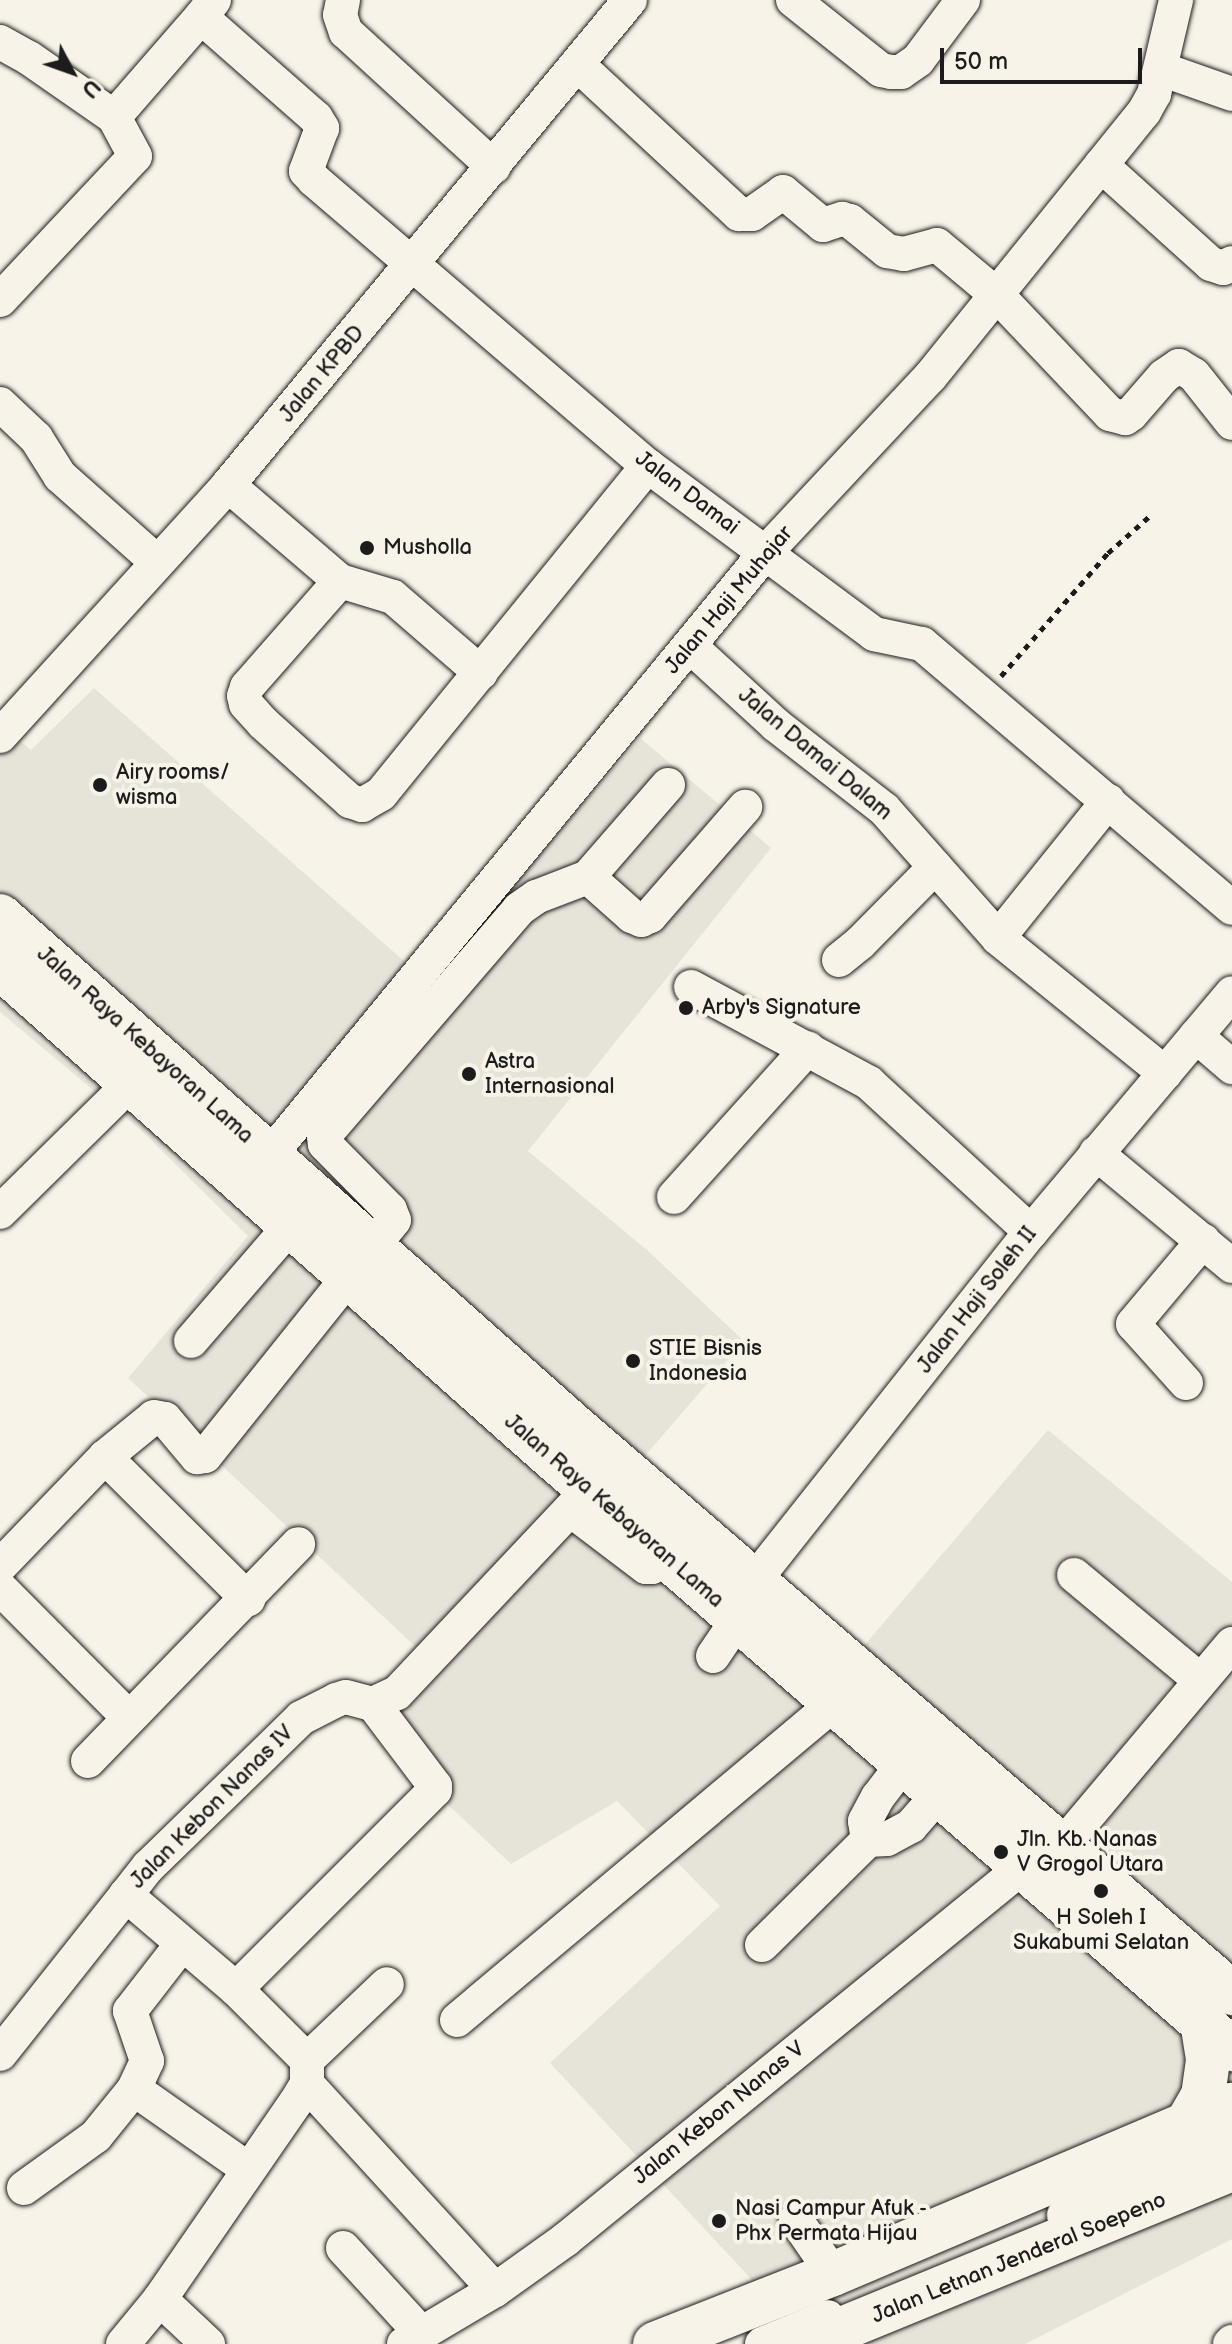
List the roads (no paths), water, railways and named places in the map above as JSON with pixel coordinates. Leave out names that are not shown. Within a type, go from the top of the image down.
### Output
[{"type":"main road","name":"Jalan Raya Kebayoran Lama","points":[[0,916],[144,1070],[360,1262],[952,1778],[1062,1846],[1222,2022]]},
{"type":"main road","name":"Jalan Raya Kebayoran Lama","points":[[0,967],[144,1070]]},
{"type":"main road","name":"Jalan Raya Kebayoran Lama","points":[[360,1262],[580,1500],[664,1555],[746,1600]]},
{"type":"main road","name":"Jalan Raya Kebayoran Lama","points":[[952,1778],[1021,1864],[1176,1972]]},
{"type":"main road","points":[[1186,2125],[1203,2096],[1208,2059],[1222,2022]]},
{"type":"main road","points":[[655,2344],[833,2274],[1232,2105]]},
{"type":"main road","name":"Jalan Letnan Jenderal Soepeno","points":[[805,2344],[1232,2169]]},
{"type":"street","points":[[343,0],[340,15],[346,32],[494,167]]},
{"type":"street","name":"Jalan KPBD","points":[[0,736],[228,485],[415,264],[630,0]]},
{"type":"street","points":[[793,0],[881,70],[891,72],[901,72],[918,60],[963,0]]},
{"type":"street","name":"Jalan Haji Muhajar","points":[[256,1169],[691,647],[766,552],[930,377],[1144,112],[1161,69],[1176,0]]},
{"type":"street","points":[[114,117],[208,8]]},
{"type":"street","name":"Jalan Damai","points":[[208,8],[316,118],[322,128],[320,138],[308,158],[306,171],[648,466],[879,637],[922,644],[1232,908]]},
{"type":"street","points":[[0,42],[29,58],[114,117],[135,156],[5,284]]},
{"type":"street","points":[[577,64],[739,214],[752,214],[783,192],[823,225],[842,219],[850,221],[887,251],[904,254],[937,245],[998,296],[1110,414],[1125,418],[1131,414],[1155,384],[1179,366],[1194,375],[1232,423]]},
{"type":"street","points":[[1161,69],[1232,94]]},
{"type":"street","points":[[1101,165],[1211,264],[1223,268],[1232,263]]},
{"type":"street","points":[[0,404],[36,438],[60,476],[157,562]]},
{"type":"street","points":[[340,581],[247,687],[244,696],[253,713],[350,801],[368,804],[381,794],[648,466]]},
{"type":"street","points":[[228,485],[340,581],[393,597],[481,673]]},
{"type":"street","name":"Jalan Damai Dalam","points":[[691,647],[776,725],[884,809],[998,938],[1165,1073]]},
{"type":"street","points":[[0,1566],[105,1457],[159,1417],[197,1457],[205,1456],[394,1215],[325,1144],[324,1136],[519,909],[536,897],[588,877],[668,785]]},
{"type":"street","points":[[998,938],[1108,801]]},
{"type":"street","points":[[588,877],[632,916],[641,920],[650,916],[745,807]]},
{"type":"street","points":[[839,960],[860,943],[935,867]]},
{"type":"street","points":[[691,987],[869,1083],[1031,1232]]},
{"type":"street","name":"Jalan Haji Soleh II","points":[[713,1656],[746,1600],[1031,1232],[1232,993]]},
{"type":"street","points":[[1196,1036],[1232,1067]]},
{"type":"street","points":[[674,1197],[808,1048]]},
{"type":"street","points":[[0,1212],[144,1070]]},
{"type":"street","points":[[1096,1153],[1232,1266]]},
{"type":"street","points":[[191,1341],[304,1211]]},
{"type":"street","points":[[1186,1383],[1133,1324],[1203,1241]]},
{"type":"street","points":[[105,1457],[248,1599]]},
{"type":"street","points":[[236,1989],[435,1790],[373,1704],[397,1693],[580,1500]]},
{"type":"street","points":[[88,1761],[298,1544]]},
{"type":"street","points":[[1074,1575],[1201,1681]]},
{"type":"street","points":[[0,1588],[129,1718]]},
{"type":"street","points":[[1021,1864],[1062,1846],[1232,1644]]},
{"type":"street","points":[[457,2020],[848,1688]]},
{"type":"street","name":"Jalan Kebon Nanas IV","points":[[373,1704],[346,1697],[301,1718],[148,1867],[126,1895],[289,2038],[307,2072],[495,2290]]},
{"type":"street","points":[[868,1840],[865,1821],[918,1748]]},
{"type":"street","points":[[762,1945],[868,1840],[887,1839],[911,1826],[952,1778]]},
{"type":"street","name":"Jalan Kebon Nanas V","points":[[412,2338],[495,2290],[565,2240],[1013,1875],[1021,1864]]},
{"type":"street","points":[[0,2054],[126,1895]]},
{"type":"street","points":[[24,2188],[96,2136],[134,2089],[147,2061],[130,2011],[182,1944]]},
{"type":"street","points":[[123,2344],[160,2299],[248,2169],[307,2072],[387,1984]]},
{"type":"street","points":[[134,2089],[248,2169]]},
{"type":"street","points":[[715,2344],[867,2282],[1232,2123]]},
{"type":"street","points":[[762,2344],[1232,2142]]},
{"type":"street","points":[[796,2220],[833,2274]]},
{"type":"street","points":[[343,2248],[412,2338]]},
{"type":"street","points":[[160,2299],[208,2344]]},
{"type":"place","name":"Musholla","points":[[367,548]]},
{"type":"place","name":"Airy rooms/ wisma","points":[[100,785]]},
{"type":"place","name":"Arby's Signature","points":[[686,1008]]},
{"type":"place","name":"Astra Internasional","points":[[469,1074]]},
{"type":"place","name":"STIE Bisnis Indonesia","points":[[633,1361]]},
{"type":"place","name":"Jln. Kb. Nanas V Grogol Utara","points":[[1001,1852]]},
{"type":"place","name":"H Soleh I Sukabumi Selatan","points":[[1101,1891]]},
{"type":"place","name":"Nasi Campur Afuk - Phx Permata Hijau","points":[[719,2221]]}]
